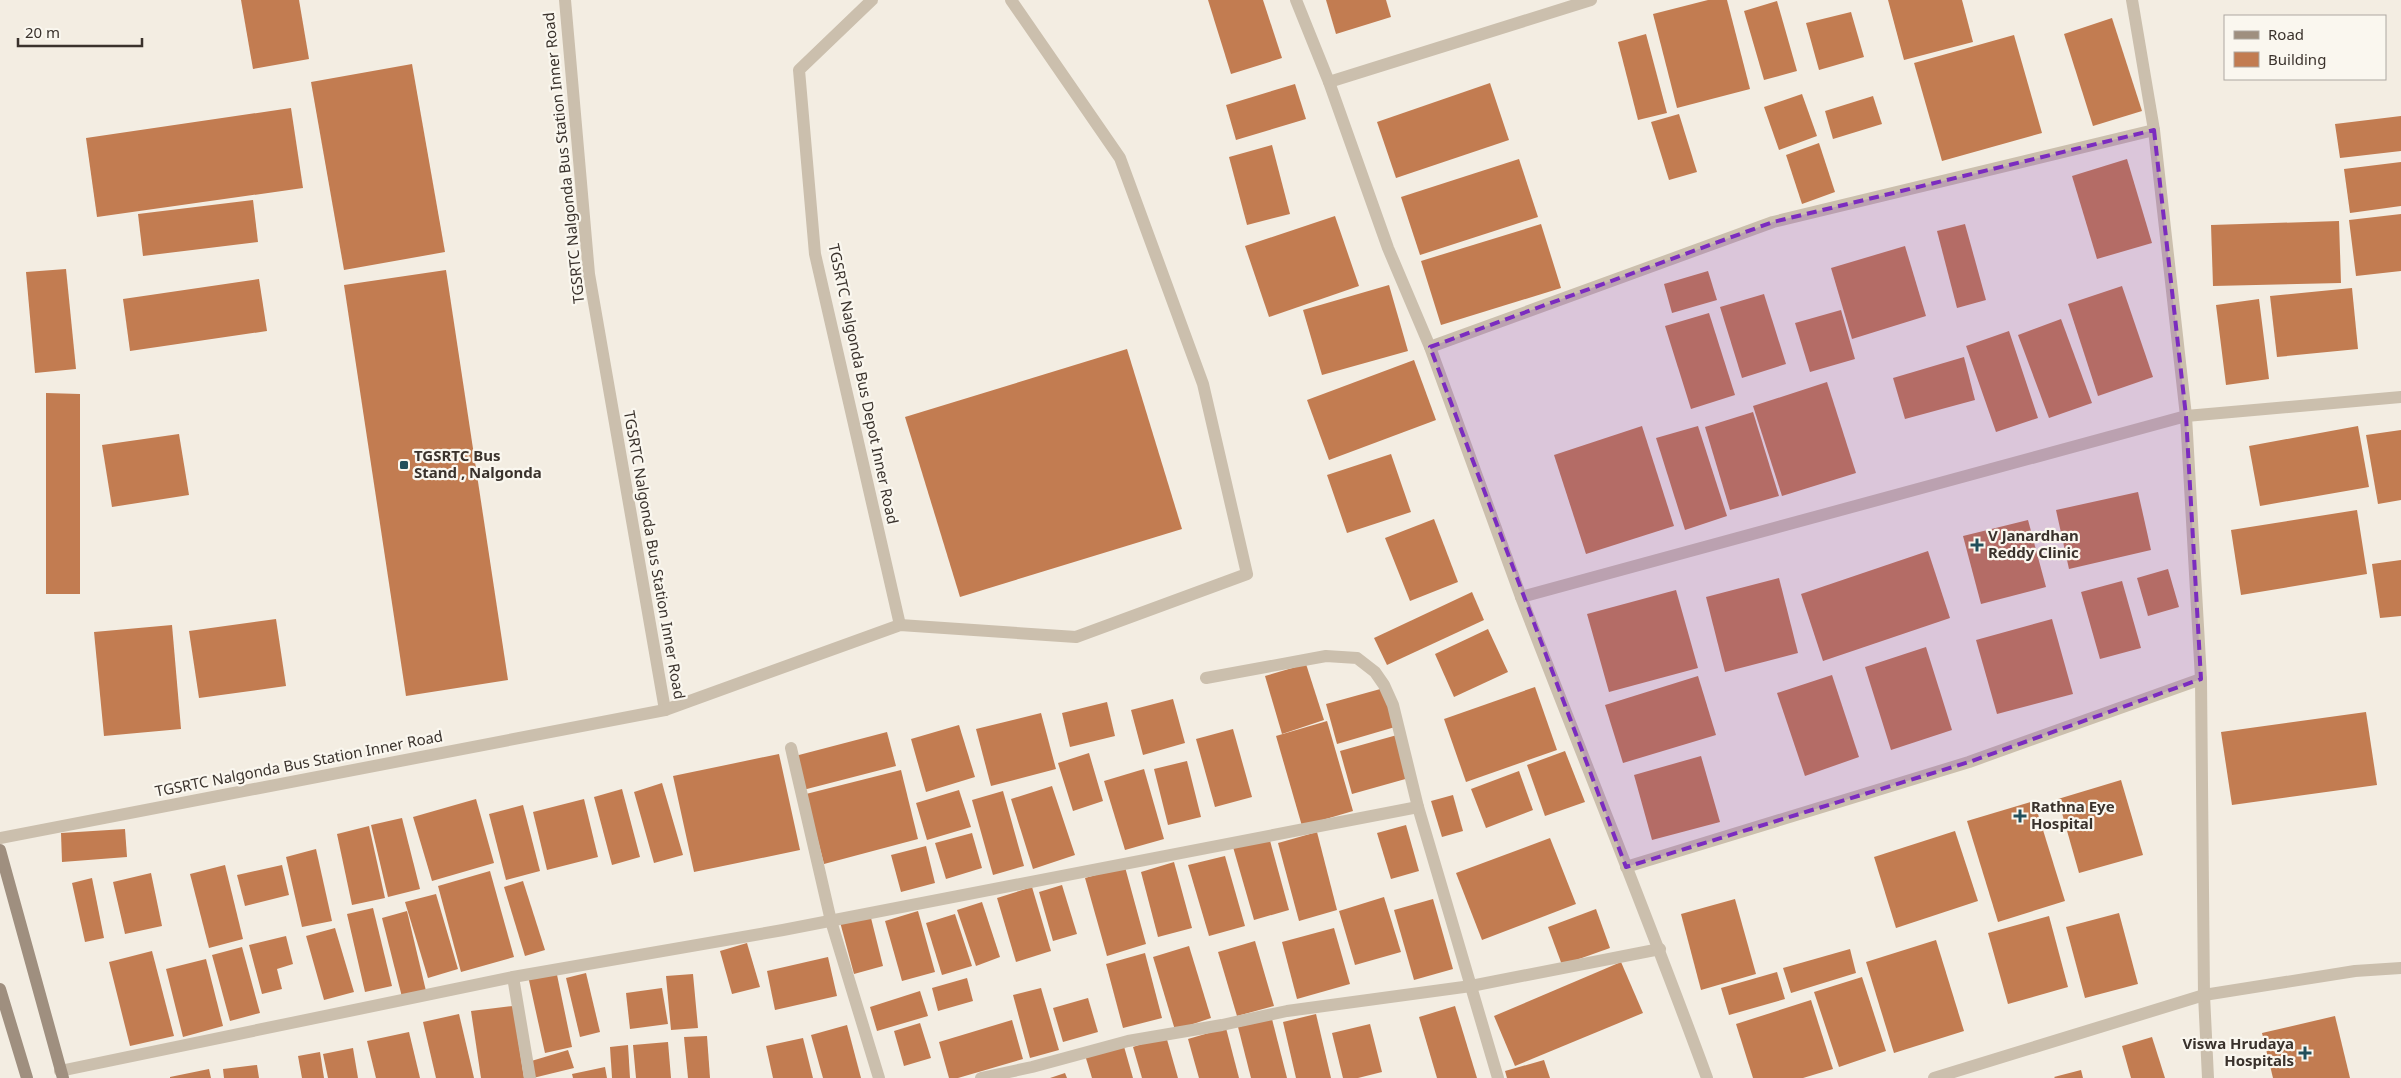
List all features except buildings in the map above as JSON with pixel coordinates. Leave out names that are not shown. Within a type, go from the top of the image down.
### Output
[{"type":"street","name":"TGSRTC Nalgonda Bus Station Inner Road","points":[[0,838],[665,710],[589,274],[565,0]]},
{"type":"street","name":"TGSRTC Nalgonda Bus Depot Inner Road","points":[[872,0],[799,70],[815,254],[900,625]]},
{"type":"street","points":[[665,710],[900,625],[1076,637],[1247,574],[1203,384],[1120,158],[1011,0]]},
{"type":"street","points":[[1296,0],[1329,82],[1388,248],[1430,347],[1521,597],[1626,867],[1660,949],[1707,1078]]},
{"type":"street","points":[[1329,82],[1591,0]]},
{"type":"street","points":[[2132,0],[2154,130],[2186,416],[2201,679],[2204,995],[2208,1078]]},
{"type":"street","points":[[1430,347],[1773,222],[2154,130]]},
{"type":"street","points":[[1521,597],[2186,416],[2401,397]]},
{"type":"street","points":[[1206,678],[1326,656],[1357,658],[1375,672],[1384,684],[1393,705],[1418,807],[1498,1078]]},
{"type":"street","points":[[1626,867],[1968,762],[2201,679]]},
{"type":"street","points":[[791,748],[832,921],[879,1078]]},
{"type":"street","points":[[0,850],[62,1074],[512,977],[832,921],[1418,807]]},
{"type":"street","points":[[981,1078],[1032,1067],[1128,1040],[1222,1026],[1287,1011],[1471,986],[1660,949]]},
{"type":"street","points":[[1934,1078],[2204,995],[2355,971],[2401,968]]},
{"type":"street","points":[[512,977],[530,1078]]},
{"type":"street","points":[[0,990],[27,1078]]},
{"type":"highlighted area","points":[[2154,130],[2186,416],[2201,679],[1969,762],[1626,867],[1430,347],[1773,222]]},
{"type":"place","name":"TGSRTC Bus Stand , Nalgonda","points":[[404,465]]},
{"type":"place","name":"V Janardhan Reddy Clinic","points":[[1977,545]]},
{"type":"place","name":"Rathna Eye Hospital","points":[[2020,816]]},
{"type":"place","name":"Viswa Hrudaya Hospitals","points":[[2305,1053]]}]
